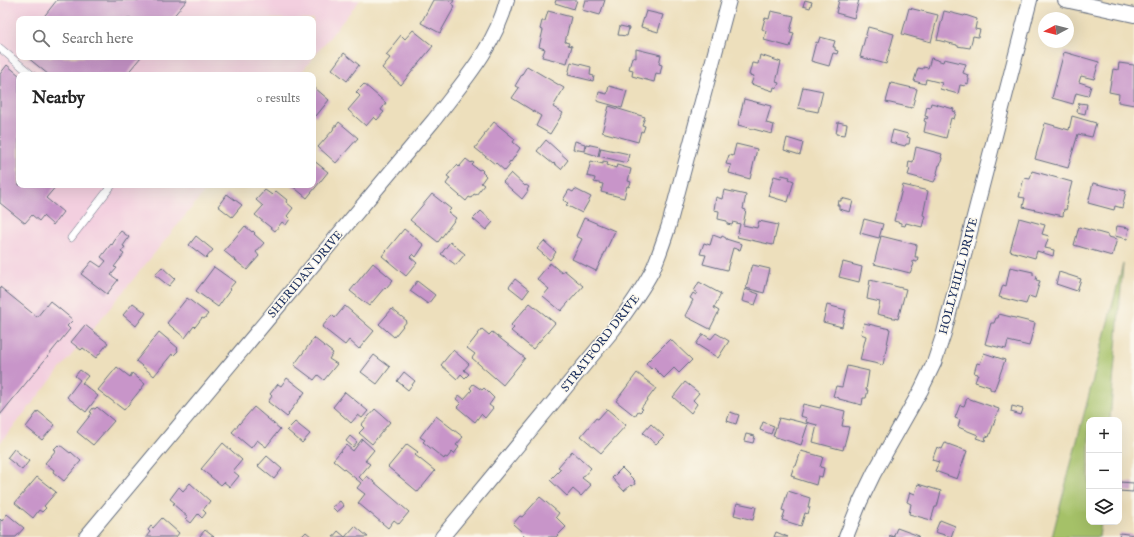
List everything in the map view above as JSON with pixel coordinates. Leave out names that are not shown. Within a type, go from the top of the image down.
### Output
[{"type":"street","name":"SHERIDAN DRIVE","points":[[86,537],[434,120],[476,67],[489,46],[501,21],[507,0]]},
{"type":"street","name":"STRATFORD DRIVE","points":[[442,537],[613,330],[635,300],[652,271],[662,248],[669,225],[729,0]]},
{"type":"street","name":"HOLLYHILL DRIVE","points":[[846,537],[860,502],[874,473],[921,390],[934,363],[944,333],[1030,0]]},
{"type":"street","points":[[1065,0],[1134,14]]},
{"type":"lane","points":[[0,48],[28,72]]},
{"type":"lane","points":[[71,238],[110,188]]},
{"type":"shaded area","points":[[0,0],[360,0],[316,54],[316,16],[16,16],[16,60],[311,60],[301,72],[16,72],[16,188],[208,188],[0,443]]},
{"type":"green space","points":[[1123,264],[1110,417],[1086,417],[1086,525],[1101,525],[1099,537],[1052,537]]},
{"type":"building","points":[[57,0],[187,0],[174,16],[44,16]]},
{"type":"building","points":[[433,0],[454,0],[452,4],[455,6],[440,33],[421,23]]},
{"type":"building","points":[[556,0],[577,0],[574,9],[555,3]]},
{"type":"building","points":[[585,0],[605,0],[600,15],[582,10]]},
{"type":"building","points":[[805,0],[812,2],[810,8],[803,6]]},
{"type":"building","points":[[839,0],[859,0],[854,18],[836,13]]},
{"type":"building","points":[[909,8],[938,15],[931,42],[902,34]]},
{"type":"building","points":[[548,11],[571,17],[565,42],[572,46],[567,63],[542,57],[545,49],[539,47],[543,30],[540,29],[542,21],[545,21]]},
{"type":"building","points":[[646,11],[663,15],[658,32],[641,27]]},
{"type":"building","points":[[771,11],[794,16],[790,32],[794,33],[790,47],[764,40],[766,31],[762,29],[765,18],[769,19]]},
{"type":"building","points":[[944,11],[977,19],[975,29],[980,30],[978,37],[973,36],[970,48],[937,40]]},
{"type":"building","points":[[620,26],[629,28],[627,36],[618,35]]},
{"type":"building","points":[[868,27],[894,34],[886,64],[860,57]]},
{"type":"building","points":[[413,30],[433,46],[401,85],[382,68],[390,58],[386,55],[401,35],[405,39]]},
{"type":"building","points":[[820,37],[835,41],[833,47],[835,47],[835,50],[838,51],[837,54],[833,53],[829,66],[811,61],[816,42],[818,43]]},
{"type":"building","points":[[636,49],[661,55],[659,64],[662,65],[660,74],[656,73],[654,82],[632,76],[633,70],[629,69],[632,57],[636,58]]},
{"type":"building","points":[[1064,52],[1099,62],[1094,79],[1081,76],[1079,82],[1091,86],[1088,96],[1076,93],[1073,104],[1052,98]]},
{"type":"building","points":[[344,53],[359,65],[347,81],[332,69]]},
{"type":"building","points":[[760,55],[781,62],[776,82],[779,83],[777,88],[774,87],[773,91],[751,84],[754,76],[749,75],[752,63],[758,64]]},
{"type":"building","points":[[931,58],[943,62],[944,59],[966,64],[963,73],[968,75],[968,84],[966,83],[965,86],[960,85],[958,94],[940,89],[942,83],[926,79],[925,84],[914,81],[918,68],[928,68]]},
{"type":"building","points":[[31,60],[138,60],[128,72],[45,72]]},
{"type":"building","points":[[571,62],[591,67],[590,75],[594,76],[593,81],[568,75]]},
{"type":"building","points":[[1119,63],[1134,65],[1134,105],[1118,102],[1119,94],[1109,92],[1113,69],[1118,70]]},
{"type":"building","points":[[7,65],[16,72],[16,188],[54,188],[46,198],[63,212],[53,225],[43,216],[39,221],[32,215],[25,223],[0,203],[0,74]]},
{"type":"building","points":[[527,66],[564,88],[553,107],[563,113],[550,134],[536,126],[541,116],[512,98],[519,88],[515,86]]},
{"type":"building","points":[[891,83],[917,89],[912,108],[886,102]]},
{"type":"building","points":[[364,84],[386,103],[381,110],[384,112],[377,120],[374,117],[366,126],[348,110],[360,96],[356,92]]},
{"type":"building","points":[[609,86],[627,91],[622,108],[597,101],[599,92],[607,94]]},
{"type":"building","points":[[803,87],[823,91],[818,112],[798,108]]},
{"type":"building","points":[[316,89],[329,100],[316,116]]},
{"type":"building","points":[[744,99],[771,106],[766,123],[774,125],[772,134],[738,125]]},
{"type":"building","points":[[931,103],[954,109],[953,111],[956,112],[954,119],[951,118],[946,138],[924,132],[926,122],[924,121],[925,118],[927,119],[928,117],[925,116],[927,106],[930,107]]},
{"type":"building","points":[[1079,103],[1087,104],[1085,114],[1077,112]]},
{"type":"building","points":[[609,106],[645,117],[642,125],[645,126],[643,132],[641,131],[638,142],[602,132]]},
{"type":"building","points":[[1072,116],[1096,123],[1092,137],[1078,134],[1068,168],[1035,159],[1045,123],[1069,130]]},
{"type":"building","points":[[339,122],[358,138],[336,163],[318,147],[333,130],[334,126],[336,126]]},
{"type":"building","points":[[494,122],[515,139],[513,142],[520,148],[508,164],[510,165],[505,171],[475,148]]},
{"type":"building","points":[[838,122],[847,124],[845,135],[836,134]]},
{"type":"building","points":[[893,130],[908,134],[907,137],[910,138],[909,144],[906,144],[905,146],[890,142]]},
{"type":"building","points":[[787,138],[803,143],[800,155],[784,150]]},
{"type":"building","points":[[546,140],[568,160],[561,169],[537,151]]},
{"type":"building","points":[[575,141],[585,144],[584,151],[573,149]]},
{"type":"building","points":[[586,144],[600,147],[598,156],[585,152]]},
{"type":"building","points":[[736,144],[757,149],[750,179],[729,173],[731,165],[726,164],[729,155],[733,156]]},
{"type":"building","points":[[916,147],[942,154],[938,174],[934,182],[908,175],[910,169],[908,168],[909,161],[913,162]]},
{"type":"building","points":[[601,148],[629,154],[627,163],[599,156]]},
{"type":"building","points":[[466,159],[471,163],[474,163],[472,165],[479,170],[481,169],[486,176],[481,183],[484,185],[476,195],[474,194],[471,198],[469,197],[466,201],[446,184],[450,178],[447,176],[457,165],[459,167]]},
{"type":"building","points":[[591,161],[603,164],[603,161],[608,162],[607,165],[616,168],[617,165],[631,169],[628,181],[631,182],[629,187],[627,186],[624,198],[601,192],[603,184],[594,182],[595,178],[587,176]]},
{"type":"building","points":[[316,162],[328,172],[316,187]]},
{"type":"building","points":[[1032,171],[1072,182],[1066,210],[1064,209],[1063,216],[1023,207],[1025,198],[1019,197],[1024,178],[1030,179]]},
{"type":"building","points":[[511,173],[525,186],[526,185],[529,187],[522,199],[503,182]]},
{"type":"building","points":[[782,175],[790,177],[789,179],[794,181],[788,202],[768,196],[774,176],[781,178]]},
{"type":"building","points":[[1093,183],[1126,191],[1122,208],[1115,206],[1114,210],[1088,203]]},
{"type":"building","points":[[903,185],[928,191],[922,227],[906,223],[905,226],[894,221]]},
{"type":"building","points":[[295,188],[315,188],[307,198]]},
{"type":"building","points":[[575,189],[591,197],[582,213],[566,205],[568,203],[563,200],[569,190],[573,192]]},
{"type":"building","points":[[265,190],[272,195],[276,191],[287,200],[286,202],[293,208],[287,216],[290,219],[286,225],[282,222],[275,231],[255,215],[263,206],[256,200]]},
{"type":"building","points":[[724,190],[746,195],[743,209],[746,210],[743,225],[757,228],[759,221],[778,225],[773,245],[737,237],[740,224],[733,222],[732,225],[727,224],[727,221],[718,219],[719,211],[714,210],[716,197],[722,199]]},
{"type":"building","points":[[227,194],[242,205],[232,217],[218,206]]},
{"type":"building","points":[[432,194],[451,209],[448,212],[456,218],[438,242],[410,220]]},
{"type":"building","points":[[841,198],[853,201],[850,212],[839,209],[839,205],[837,205],[838,201],[841,201]]},
{"type":"building","points":[[481,211],[493,222],[486,230],[473,219]]},
{"type":"building","points":[[584,218],[615,231],[596,271],[572,259],[582,239],[576,236]]},
{"type":"building","points":[[1019,218],[1045,225],[1042,234],[1049,236],[1045,248],[1054,250],[1053,256],[1037,251],[1035,258],[1010,251]]},
{"type":"building","points":[[864,219],[883,224],[879,238],[860,233]]},
{"type":"building","points":[[245,226],[252,232],[253,231],[255,233],[254,234],[264,243],[256,252],[259,256],[247,270],[224,251]]},
{"type":"building","points":[[1117,226],[1129,228],[1127,239],[1115,236]]},
{"type":"building","points":[[1079,227],[1117,239],[1112,256],[1074,245]]},
{"type":"building","points":[[404,229],[424,245],[416,257],[413,254],[410,257],[417,263],[406,276],[382,256]]},
{"type":"building","points":[[121,231],[129,237],[121,252],[124,254],[114,267],[117,268],[111,275],[118,280],[107,294],[81,274],[92,261],[101,267],[106,261],[101,257],[111,244],[112,245],[115,240],[114,239]]},
{"type":"building","points":[[713,235],[721,238],[722,236],[726,239],[742,244],[740,250],[733,248],[727,270],[703,264],[706,255],[700,254],[704,243],[710,245]]},
{"type":"building","points":[[196,236],[213,250],[206,258],[189,245]]},
{"type":"building","points":[[881,236],[917,245],[915,257],[918,257],[917,262],[913,261],[914,264],[910,273],[874,264]]},
{"type":"building","points":[[544,241],[556,252],[550,260],[537,249]]},
{"type":"building","points":[[450,242],[465,254],[456,265],[441,254]]},
{"type":"building","points":[[843,262],[862,267],[859,282],[839,277]]},
{"type":"building","points":[[373,263],[393,280],[369,306],[350,291]]},
{"type":"building","points":[[550,263],[562,273],[564,270],[583,286],[561,311],[543,296],[549,289],[537,279]]},
{"type":"building","points":[[753,265],[770,269],[764,293],[746,288],[751,267]]},
{"type":"building","points":[[162,267],[175,279],[169,286],[155,275]]},
{"type":"building","points":[[214,267],[235,282],[218,307],[196,291]]},
{"type":"building","points":[[1010,267],[1033,272],[1033,275],[1037,276],[1036,280],[1040,281],[1035,298],[1029,296],[1026,304],[999,297],[1003,285],[1006,286]]},
{"type":"building","points":[[1059,272],[1081,279],[1077,291],[1056,284]]},
{"type":"building","points":[[515,279],[529,290],[523,298],[509,287]]},
{"type":"building","points":[[870,280],[906,289],[898,319],[877,314],[880,302],[867,299]]},
{"type":"building","points":[[417,281],[435,295],[428,304],[410,291]]},
{"type":"building","points":[[699,282],[721,294],[714,308],[719,311],[710,329],[685,316],[693,300],[690,298],[693,293],[696,295],[697,293],[694,291]]},
{"type":"building","points":[[0,287],[37,317],[50,301],[73,320],[67,326],[70,329],[0,415]]},
{"type":"building","points":[[745,289],[759,294],[755,305],[742,301]]},
{"type":"building","points":[[187,298],[208,314],[204,319],[202,318],[195,327],[194,326],[185,338],[167,323]]},
{"type":"building","points":[[133,303],[146,313],[136,326],[123,315]]},
{"type":"building","points":[[530,303],[555,323],[533,349],[511,331],[514,328],[511,325]]},
{"type":"building","points":[[827,305],[846,310],[842,327],[823,322]]},
{"type":"building","points":[[345,306],[374,331],[359,349],[349,340],[345,345],[322,327],[332,315],[335,318]]},
{"type":"building","points":[[392,309],[407,321],[394,337],[379,324]]},
{"type":"building","points":[[999,314],[1035,323],[1029,346],[1008,341],[1006,349],[985,344],[991,323],[994,323]]},
{"type":"building","points":[[864,323],[890,329],[883,365],[860,360],[866,336],[861,334]]},
{"type":"building","points":[[85,325],[108,343],[96,358],[83,348],[81,350],[71,342]]},
{"type":"building","points":[[482,329],[489,335],[492,332],[525,358],[503,385],[472,358],[475,354],[467,348]]},
{"type":"building","points":[[159,332],[178,348],[178,351],[173,356],[172,354],[154,376],[136,361]]},
{"type":"building","points":[[716,333],[729,341],[718,358],[696,344],[703,334],[711,339]]},
{"type":"building","points":[[314,338],[333,353],[329,359],[337,364],[324,380],[318,375],[314,380],[294,365]]},
{"type":"building","points":[[670,339],[692,360],[679,373],[674,368],[664,378],[653,367],[651,369],[646,363]]},
{"type":"building","points":[[453,350],[469,364],[464,370],[469,374],[465,378],[461,374],[457,379],[441,365]]},
{"type":"building","points":[[984,353],[1005,360],[994,391],[990,389],[990,387],[975,382],[978,374],[974,373],[977,363],[980,364]]},
{"type":"building","points":[[374,355],[390,367],[377,384],[361,372]]},
{"type":"building","points":[[847,366],[869,371],[866,390],[868,390],[866,398],[863,398],[862,405],[833,396],[836,386],[842,387]]},
{"type":"building","points":[[117,367],[130,377],[132,373],[145,384],[124,410],[98,390]]},
{"type":"building","points":[[80,370],[88,376],[82,383],[98,396],[86,412],[67,397],[80,380],[75,376]]},
{"type":"building","points":[[404,372],[415,381],[408,390],[397,381]]},
{"type":"building","points":[[637,373],[656,388],[641,408],[643,409],[640,412],[638,411],[635,416],[616,401]]},
{"type":"building","points":[[287,378],[305,392],[287,417],[268,402],[272,396],[270,394],[278,384],[281,386]]},
{"type":"building","points":[[685,382],[699,393],[693,400],[697,404],[691,413],[673,397]]},
{"type":"building","points":[[473,384],[482,390],[484,388],[494,398],[489,405],[493,408],[485,418],[481,414],[475,422],[457,407],[461,403],[456,399],[459,395],[464,399],[472,390],[470,388]]},
{"type":"building","points":[[345,392],[368,411],[362,418],[358,415],[351,423],[333,407]]},
{"type":"building","points":[[967,398],[999,409],[989,437],[986,436],[985,441],[976,438],[978,435],[958,427],[960,420],[955,418],[960,405],[964,406]]},
{"type":"building","points":[[803,404],[820,408],[821,405],[845,411],[842,426],[849,427],[843,450],[813,442],[817,425],[806,422],[807,418],[800,416]]},
{"type":"building","points":[[1012,406],[1023,409],[1021,415],[1011,412]]},
{"type":"building","points":[[97,407],[114,421],[93,445],[77,432],[92,413],[90,412],[93,408],[95,409]]},
{"type":"building","points":[[254,407],[280,429],[266,447],[257,440],[251,448],[232,432]]},
{"type":"building","points":[[375,409],[390,422],[372,444],[359,433],[364,428],[361,425]]},
{"type":"building","points":[[607,409],[626,425],[601,453],[581,436],[596,418],[598,419]]},
{"type":"building","points":[[38,411],[55,425],[42,440],[26,427]]},
{"type":"building","points":[[730,412],[739,415],[736,424],[727,421]]},
{"type":"building","points":[[436,416],[463,437],[456,445],[459,447],[454,454],[452,452],[447,458],[445,457],[444,459],[423,442],[425,440],[420,437]]},
{"type":"building","points":[[779,418],[808,424],[801,445],[773,436]]},
{"type":"building","points":[[295,422],[310,434],[302,443],[287,430]]},
{"type":"building","points":[[763,422],[774,426],[771,434],[760,430]]},
{"type":"building","points":[[651,424],[664,436],[656,444],[643,433]]},
{"type":"building","points":[[746,434],[755,436],[753,443],[744,441]]},
{"type":"building","points":[[350,436],[357,442],[353,447],[346,441]]},
{"type":"building","points":[[362,439],[374,450],[365,461],[370,464],[359,477],[363,481],[367,476],[409,512],[399,524],[394,520],[388,528],[358,503],[365,494],[357,488],[361,483],[333,460],[346,445],[353,451]]},
{"type":"building","points":[[223,443],[242,460],[233,471],[239,476],[230,487],[224,482],[221,485],[201,469]]},
{"type":"building","points":[[945,443],[967,451],[957,479],[935,471],[939,462],[932,460],[937,447],[942,449]]},
{"type":"building","points":[[407,444],[418,452],[415,455],[435,471],[418,492],[388,467]]},
{"type":"building","points":[[58,445],[70,453],[71,452],[81,461],[64,481],[45,463],[56,450],[54,449]]},
{"type":"building","points":[[14,449],[29,461],[22,470],[7,458]]},
{"type":"building","points":[[572,451],[591,468],[582,478],[591,485],[581,496],[573,489],[567,496],[550,480],[561,469],[558,467]]},
{"type":"building","points":[[801,451],[823,457],[820,467],[824,468],[822,477],[818,476],[816,485],[794,478],[794,476],[791,475]]},
{"type":"building","points":[[267,456],[282,469],[274,479],[258,466]]},
{"type":"building","points":[[622,468],[635,481],[635,484],[632,486],[631,485],[624,491],[612,478]]},
{"type":"building","points":[[37,477],[56,492],[44,506],[46,508],[42,512],[39,510],[33,518],[15,503]]},
{"type":"building","points":[[1122,482],[1134,483],[1133,492],[1122,491]]},
{"type":"building","points":[[190,483],[210,501],[203,510],[206,513],[202,518],[198,514],[191,523],[186,519],[188,517],[173,504],[175,503],[170,499],[179,487],[183,491]]},
{"type":"building","points":[[918,484],[941,491],[937,507],[935,507],[931,520],[909,514],[911,504],[907,502],[910,492],[915,494]]},
{"type":"building","points":[[788,491],[810,498],[808,514],[805,513],[801,526],[782,520],[785,511],[782,510]]},
{"type":"building","points":[[540,497],[559,513],[556,517],[566,527],[556,537],[525,537],[513,524],[520,516],[522,517]]},
{"type":"building","points":[[340,501],[344,506],[337,512],[332,507]]},
{"type":"building","points":[[737,503],[756,507],[753,520],[734,515]]},
{"type":"building","points":[[7,514],[24,528],[16,537],[0,537],[0,519],[2,521]]},
{"type":"building","points":[[162,518],[179,533],[176,537],[146,537],[150,532],[148,530],[151,526],[153,528]]},
{"type":"building","points":[[940,520],[955,526],[951,537],[935,532]]},
{"type":"building","points":[[355,526],[368,537],[345,537]]},
{"type":"building","points":[[897,528],[919,536],[918,537],[893,537]]},
{"type":"building","points":[[205,530],[214,537],[199,537]]},
{"type":"building","points":[[338,531],[345,537],[333,537]]},
{"type":"building","points":[[306,532],[312,537],[301,537]]},
{"type":"building","points":[[776,532],[788,537],[774,537]]},
{"type":"building","points":[[1120,533],[1134,535],[1134,537],[1119,537]]}]
